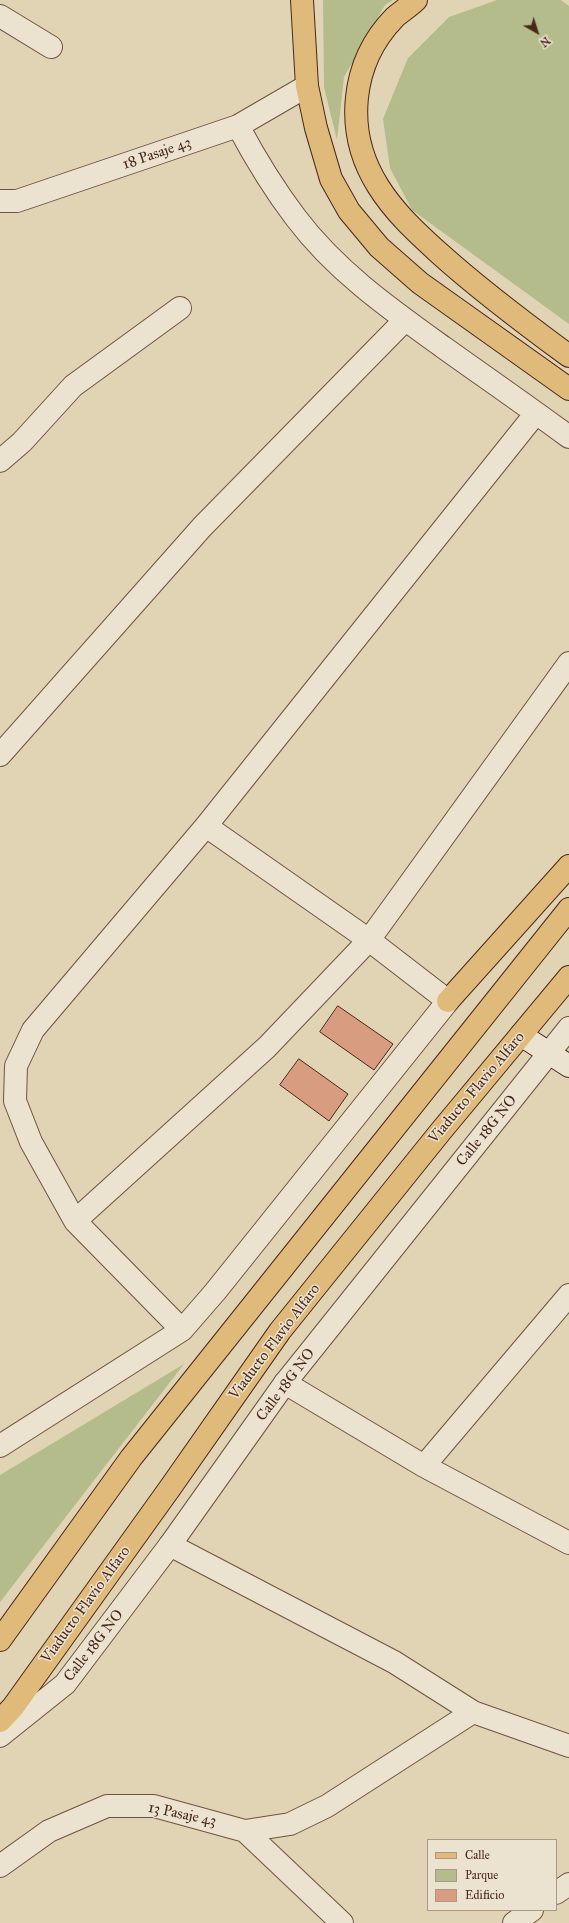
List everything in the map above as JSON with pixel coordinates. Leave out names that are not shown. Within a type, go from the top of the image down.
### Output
[{"type":"main road","points":[[302,0],[307,86],[316,128],[331,179],[349,212],[370,238],[420,284],[569,389]]},
{"type":"main road","points":[[416,0],[396,17],[382,33],[372,49],[358,83],[355,103],[356,126],[360,146],[367,167],[392,207],[432,246],[484,293],[569,356]]},
{"type":"main road","points":[[448,1001],[569,866]]},
{"type":"main road","points":[[0,1640],[131,1458],[569,909]]},
{"type":"main road","name":"Viaducto Flavio Alfaro","points":[[0,1721],[13,1707],[170,1488],[280,1331],[441,1131],[569,977]]},
{"type":"street","points":[[0,16],[51,47]]},
{"type":"street","name":"18 Pasaje 43","points":[[0,201],[17,202],[238,126],[307,86]]},
{"type":"street","points":[[238,126],[257,161],[296,219],[348,273],[372,295],[405,320],[569,437]]},
{"type":"street","points":[[0,461],[22,442],[73,386],[180,308]]},
{"type":"street","points":[[0,755],[202,528],[405,320]]},
{"type":"street","points":[[182,1330],[75,1221],[31,1142],[15,1101],[16,1066],[33,1030],[206,826],[536,413]]},
{"type":"street","points":[[75,1221],[267,1047],[368,940],[569,663]]},
{"type":"street","points":[[0,1446],[182,1330],[215,1292],[448,1001],[368,940],[206,826]]},
{"type":"street","name":"Calle 18G NO","points":[[0,1736],[66,1684],[170,1545],[285,1383],[569,1028]]},
{"type":"street","points":[[521,1035],[569,1066]]},
{"type":"street","points":[[424,1466],[569,1295]]},
{"type":"street","points":[[285,1383],[424,1466],[569,1543]]},
{"type":"street","points":[[170,1545],[394,1662],[473,1712],[569,1746]]},
{"type":"street","points":[[245,1831],[290,1824],[328,1806],[473,1712]]},
{"type":"street","name":"13 Pasaje 43","points":[[0,1866],[48,1831],[106,1806],[154,1806],[245,1831],[342,1923]]},
{"type":"street","points":[[557,1892],[569,1884]]},
{"type":"street","points":[[514,1923],[531,1911]]},
{"type":"green space","points":[[323,0],[393,0],[385,5],[344,77],[337,140],[324,87]]},
{"type":"green space","points":[[497,0],[561,0],[569,6],[569,324],[412,210],[390,168],[383,119],[408,58],[449,17]]},
{"type":"green space","points":[[184,1364],[0,1602],[0,1475]]},
{"type":"building","points":[[338,1006],[393,1044],[374,1070],[320,1032]]},
{"type":"building","points":[[299,1059],[348,1094],[329,1121],[280,1085]]}]
